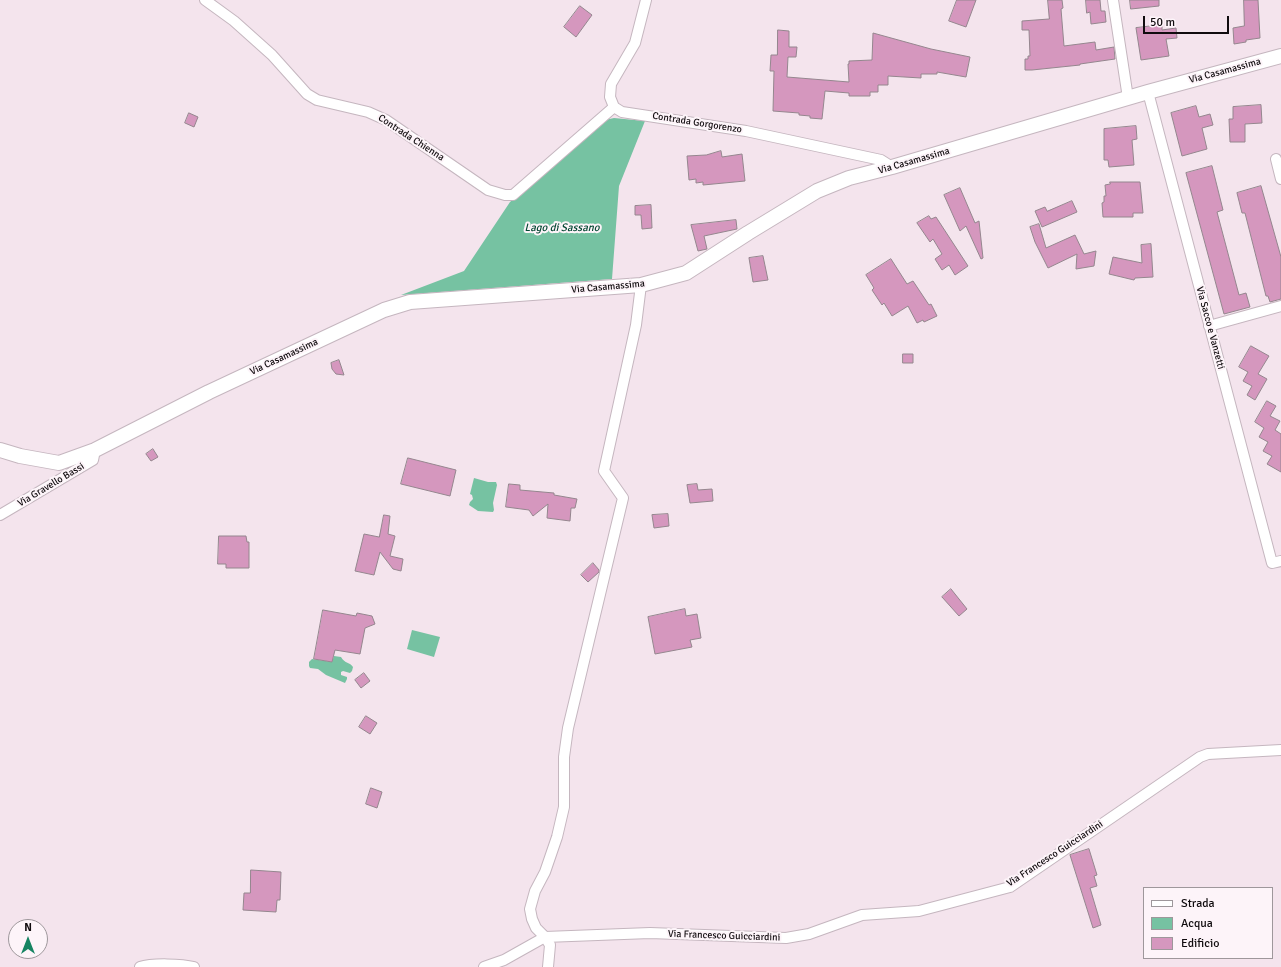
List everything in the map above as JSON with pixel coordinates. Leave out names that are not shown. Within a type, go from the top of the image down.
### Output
[{"type":"main road","name":"Via Casamassima","points":[[0,450],[20,456],[60,462],[95,450],[209,392],[384,310],[410,302],[641,285],[686,273],[754,229],[817,191],[849,178],[892,168],[1148,92],[1281,56]]},
{"type":"street","name":"Contrada Chienna","points":[[205,0],[234,22],[272,55],[312,97],[317,100],[368,112],[386,120],[496,194],[513,195],[614,107]]},
{"type":"street","points":[[614,107],[610,97],[611,84],[635,43],[646,0]]},
{"type":"street","points":[[1113,0],[1128,98]]},
{"type":"street","name":"Via Sacco e Vanzetti","points":[[1148,92],[1209,326],[1277,562]]},
{"type":"street","name":"Contrada Gorgorenzo","points":[[614,107],[622,112],[746,131],[881,160],[892,168]]},
{"type":"street","points":[[1276,159],[1281,179]]},
{"type":"street","points":[[548,967],[550,944],[549,937],[536,928],[530,909],[535,891],[545,872],[557,837],[564,807],[564,757],[568,728],[623,498],[604,471],[636,325],[641,285]]},
{"type":"street","points":[[1209,326],[1281,306]]},
{"type":"street","name":"Via Gravello Bassi","points":[[0,515],[93,460],[95,450]]},
{"type":"street","name":"Via Francesco Guicciardini","points":[[549,937],[650,933],[786,938],[809,934],[862,915],[919,911],[1010,887],[1200,757],[1208,754],[1281,750]]},
{"type":"street","points":[[484,967],[504,960],[549,937]]},
{"type":"street","points":[[140,967],[171,965],[186,965],[194,967]]},
{"type":"water","name":"Lago di Sassano","points":[[614,118],[645,121],[619,186],[612,279],[401,295],[464,271],[510,202],[605,120]]},
{"type":"water","points":[[474,478],[488,482],[496,482],[497,485],[493,503],[493,512],[478,511],[469,505],[473,499],[472,495],[470,494]]},
{"type":"water","points":[[412,630],[440,637],[434,657],[407,649]]},
{"type":"water","points":[[334,656],[341,657],[353,667],[350,673],[343,671],[341,672],[341,675],[347,677],[345,683],[326,675],[318,669],[310,668],[309,666],[309,662],[312,659],[332,662]]},
{"type":"building","points":[[957,0],[976,0],[966,27],[949,21]]},
{"type":"building","points":[[1048,0],[1062,0],[1063,8],[1061,9],[1064,46],[1095,42],[1096,50],[1114,47],[1115,59],[1080,65],[1025,70],[1025,59],[1028,59],[1028,56],[1030,56],[1029,30],[1022,30],[1022,21],[1049,19]]},
{"type":"building","points":[[1086,0],[1100,0],[1101,11],[1105,11],[1106,22],[1091,24],[1090,12],[1087,13]]},
{"type":"building","points":[[1130,0],[1159,0],[1159,6],[1131,9]]},
{"type":"building","points":[[1244,0],[1258,0],[1260,38],[1234,44],[1233,28],[1244,26]]},
{"type":"building","points":[[580,6],[592,15],[576,37],[564,27]]},
{"type":"building","points":[[1162,25],[1162,30],[1176,28],[1177,38],[1166,39],[1169,56],[1141,60],[1136,28]]},
{"type":"building","points":[[778,30],[789,31],[789,47],[797,47],[796,57],[788,57],[787,77],[849,82],[849,61],[872,60],[873,33],[931,49],[970,57],[966,77],[937,72],[937,74],[921,74],[921,78],[888,76],[888,85],[878,85],[878,92],[870,92],[870,96],[849,96],[849,93],[825,91],[822,119],[810,118],[810,116],[799,115],[799,113],[773,111],[774,71],[770,71],[771,55],[777,55]]},
{"type":"building","points":[[1261,105],[1262,123],[1245,124],[1245,142],[1230,142],[1229,119],[1233,119],[1233,107]]},
{"type":"building","points":[[1196,106],[1199,117],[1210,114],[1213,125],[1202,128],[1207,149],[1182,156],[1171,113]]},
{"type":"building","points":[[189,113],[198,117],[194,127],[185,123]]},
{"type":"building","points":[[1136,126],[1137,139],[1132,140],[1134,165],[1109,167],[1108,160],[1104,160],[1104,129]]},
{"type":"building","points":[[721,151],[722,157],[742,154],[745,181],[703,185],[703,182],[696,183],[696,179],[689,180],[687,156],[706,155]]},
{"type":"building","points":[[1212,166],[1223,210],[1217,212],[1239,295],[1246,293],[1250,307],[1224,314],[1186,173]]},
{"type":"building","points":[[1110,182],[1140,182],[1143,213],[1133,213],[1133,217],[1103,217],[1102,203],[1104,202],[1104,196],[1106,196],[1105,185],[1110,184]]},
{"type":"building","points":[[1261,186],[1281,257],[1281,299],[1270,302],[1268,296],[1266,296],[1245,213],[1242,213],[1237,193]]},
{"type":"building","points":[[960,188],[975,223],[979,221],[983,258],[981,259],[966,226],[960,231],[944,195]]},
{"type":"building","points":[[1072,201],[1077,212],[1042,227],[1035,211],[1045,207],[1047,211]]},
{"type":"building","points":[[651,205],[652,228],[642,229],[641,215],[635,215],[635,206]]},
{"type":"building","points":[[929,216],[931,219],[936,217],[968,266],[955,275],[949,265],[942,270],[935,259],[942,254],[933,239],[930,242],[917,223]]},
{"type":"building","points":[[736,220],[737,229],[704,236],[707,249],[698,251],[691,225]]},
{"type":"building","points":[[1039,224],[1046,248],[1075,235],[1084,254],[1096,251],[1094,266],[1076,269],[1077,254],[1048,268],[1035,242],[1030,227]]},
{"type":"building","points":[[1151,244],[1153,277],[1135,278],[1134,280],[1109,274],[1113,257],[1142,263],[1141,245]]},
{"type":"building","points":[[763,256],[768,280],[753,282],[749,258]]},
{"type":"building","points":[[891,259],[907,284],[913,281],[929,305],[931,304],[937,316],[924,322],[923,320],[917,323],[908,306],[892,316],[884,303],[882,305],[872,290],[874,288],[866,275]]},
{"type":"building","points":[[1251,346],[1269,356],[1258,374],[1267,379],[1255,400],[1247,395],[1252,386],[1243,381],[1248,372],[1239,367]]},
{"type":"building","points":[[903,354],[913,354],[913,363],[903,363]]},
{"type":"building","points":[[339,360],[344,375],[336,374],[332,369],[331,363]]},
{"type":"building","points":[[1267,401],[1276,406],[1270,416],[1280,421],[1275,430],[1281,434],[1281,472],[1267,464],[1272,456],[1263,451],[1268,442],[1259,437],[1264,428],[1255,422]]},
{"type":"building","points":[[153,449],[158,457],[151,461],[146,454]]},
{"type":"building","points":[[408,458],[456,470],[450,496],[401,484]]},
{"type":"building","points":[[509,484],[520,485],[520,490],[554,493],[554,495],[577,499],[575,508],[571,508],[570,521],[547,518],[548,504],[533,516],[529,510],[506,507]]},
{"type":"building","points":[[697,484],[698,490],[712,489],[713,501],[690,503],[687,485]]},
{"type":"building","points":[[668,514],[669,526],[654,528],[652,515]]},
{"type":"building","points":[[384,515],[390,516],[388,534],[395,536],[390,556],[403,559],[401,571],[393,569],[380,552],[374,575],[355,571],[364,534],[379,537]]},
{"type":"building","points":[[219,536],[246,536],[247,542],[249,542],[249,568],[226,568],[226,564],[218,564]]},
{"type":"building","points":[[593,563],[599,572],[588,582],[581,575]]},
{"type":"building","points":[[951,589],[967,609],[959,616],[942,597]]},
{"type":"building","points":[[685,609],[686,616],[697,614],[701,638],[690,640],[692,647],[655,654],[648,617]]},
{"type":"building","points":[[323,610],[356,616],[357,613],[372,616],[375,624],[365,628],[360,654],[335,650],[332,662],[314,659]]},
{"type":"building","points":[[364,673],[370,681],[361,688],[355,680]]},
{"type":"building","points":[[366,716],[377,723],[370,734],[359,727]]},
{"type":"building","points":[[371,788],[382,792],[377,808],[366,804]]},
{"type":"building","points":[[1089,849],[1097,875],[1094,876],[1097,886],[1090,888],[1101,925],[1093,928],[1070,855]]},
{"type":"building","points":[[251,870],[281,872],[280,900],[277,900],[276,912],[243,910],[244,893],[250,893]]}]
